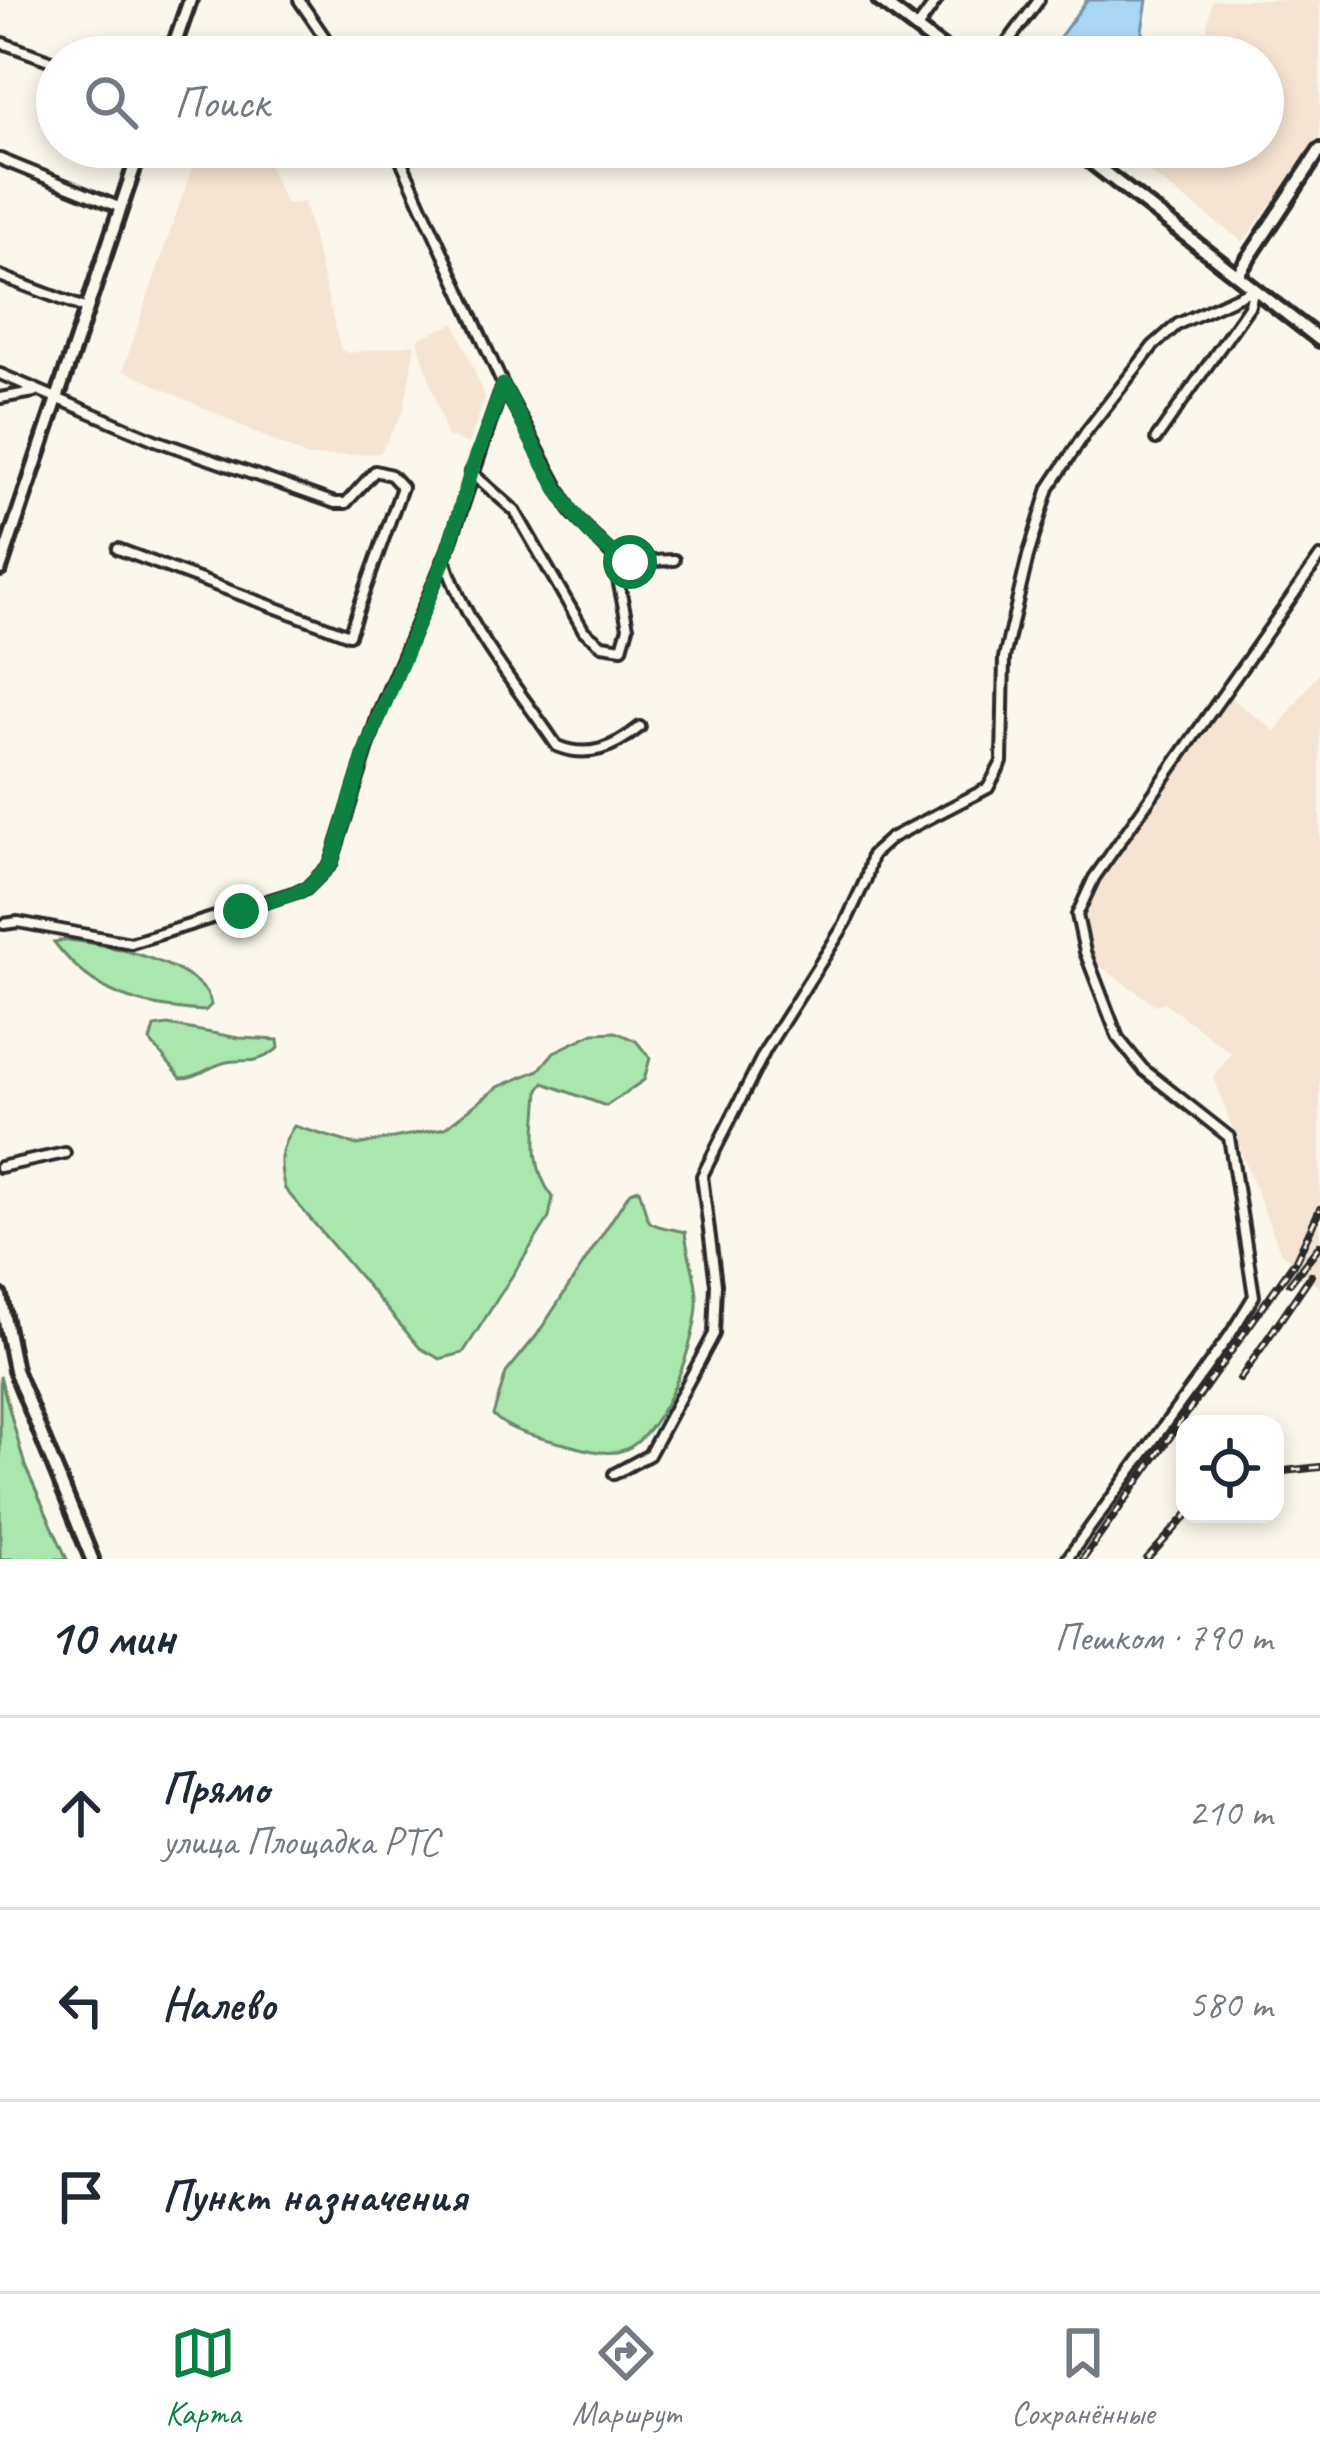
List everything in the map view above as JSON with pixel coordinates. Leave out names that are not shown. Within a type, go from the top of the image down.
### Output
[{"type":"main road","points":[[177,36],[190,0]]},
{"type":"main road","points":[[879,0],[926,36]]},
{"type":"main road","points":[[1238,274],[1320,150]]},
{"type":"main road","points":[[0,569],[134,168]]},
{"type":"main road","points":[[1099,168],[1320,340]]},
{"type":"main road","points":[[1,1304],[15,1370],[92,1559]]},
{"type":"street","points":[[299,0],[324,36]]},
{"type":"street","points":[[916,28],[937,0]]},
{"type":"street","points":[[1012,36],[1039,0]]},
{"type":"street","points":[[0,42],[36,55]]},
{"type":"street","points":[[0,159],[121,208]]},
{"type":"street","points":[[405,168],[503,385],[572,513],[612,555],[630,562],[674,560]]},
{"type":"street","points":[[0,276],[87,309]]},
{"type":"street","points":[[1156,439],[1250,305],[1254,289]]},
{"type":"street","points":[[614,1474],[649,1455],[714,1334],[716,1284],[702,1176],[766,1049],[845,924],[872,855],[891,838],[988,788],[1002,762],[1004,658],[1049,488],[1153,346],[1178,324],[1254,289]]},
{"type":"street","points":[[0,374],[173,446],[335,502],[346,503],[375,471],[391,475],[402,487],[349,635],[118,549]]},
{"type":"street","points":[[4,924],[18,922],[131,943],[306,889],[331,864],[379,712],[444,558],[503,385]]},
{"type":"street","points":[[0,398],[37,391]]},
{"type":"street","points":[[471,472],[515,511],[584,631],[602,645],[622,648],[628,627],[612,555]]},
{"type":"street","points":[[1067,1559],[1254,1296],[1229,1137],[1143,1069],[1118,1038],[1076,915],[1106,860],[1320,557]]},
{"type":"street","points":[[444,558],[455,592],[476,629],[556,746],[577,754],[609,748],[640,727]]},
{"type":"street","points":[[0,1167],[65,1153]]},
{"type":"shaded area","points":[[1212,0],[1320,0],[1320,138],[1243,242],[1143,168],[1284,168],[1284,36],[1206,34]]},
{"type":"shaded area","points":[[192,168],[270,168],[286,204],[304,202],[341,350],[415,344],[404,410],[380,453],[308,457],[123,370]]},
{"type":"shaded area","points":[[455,323],[485,398],[469,444],[447,436],[417,339]]},
{"type":"shaded area","points":[[1320,671],[1320,1288],[1280,1251],[1243,1157],[1214,1078],[1231,1053],[1164,1002],[1155,1005],[1093,961],[1082,916],[1099,880],[1231,698],[1275,731]]},
{"type":"green space","points":[[54,942],[124,950],[172,967],[205,991],[211,1005],[205,1011],[182,1009],[120,995],[86,975]]},
{"type":"green space","points":[[154,1027],[278,1040],[279,1048],[261,1059],[229,1062],[181,1078],[150,1041]]},
{"type":"green space","points":[[616,1032],[636,1041],[650,1058],[644,1080],[606,1106],[544,1083],[539,1090],[536,1146],[540,1173],[553,1197],[549,1218],[463,1353],[440,1359],[420,1348],[285,1189],[281,1156],[289,1134],[294,1126],[357,1145],[445,1128],[498,1087],[539,1070],[554,1052],[594,1033]]},
{"type":"green space","points":[[639,1189],[650,1221],[685,1232],[696,1288],[686,1358],[665,1405],[638,1441],[618,1452],[582,1449],[509,1427],[493,1415],[506,1373],[537,1335],[630,1192]]},
{"type":"green space","points":[[0,1376],[25,1466],[67,1559],[0,1559]]},
{"type":"water","points":[[1087,0],[1147,0],[1143,36],[1060,36]]},
{"type":"railway","points":[[1296,1260],[1320,1209]]},
{"type":"railway","points":[[1290,1283],[1320,1245]]},
{"type":"railway","points":[[1083,1559],[1293,1264]]},
{"type":"railway","points":[[1240,1379],[1311,1275]]},
{"type":"railway","points":[[1284,1471],[1320,1467]]},
{"type":"railway","points":[[1147,1559],[1180,1523]]},
{"type":"route","points":[[241,911],[306,889],[331,864],[379,712],[448,550],[503,385],[572,513],[612,555],[630,562]]}]
